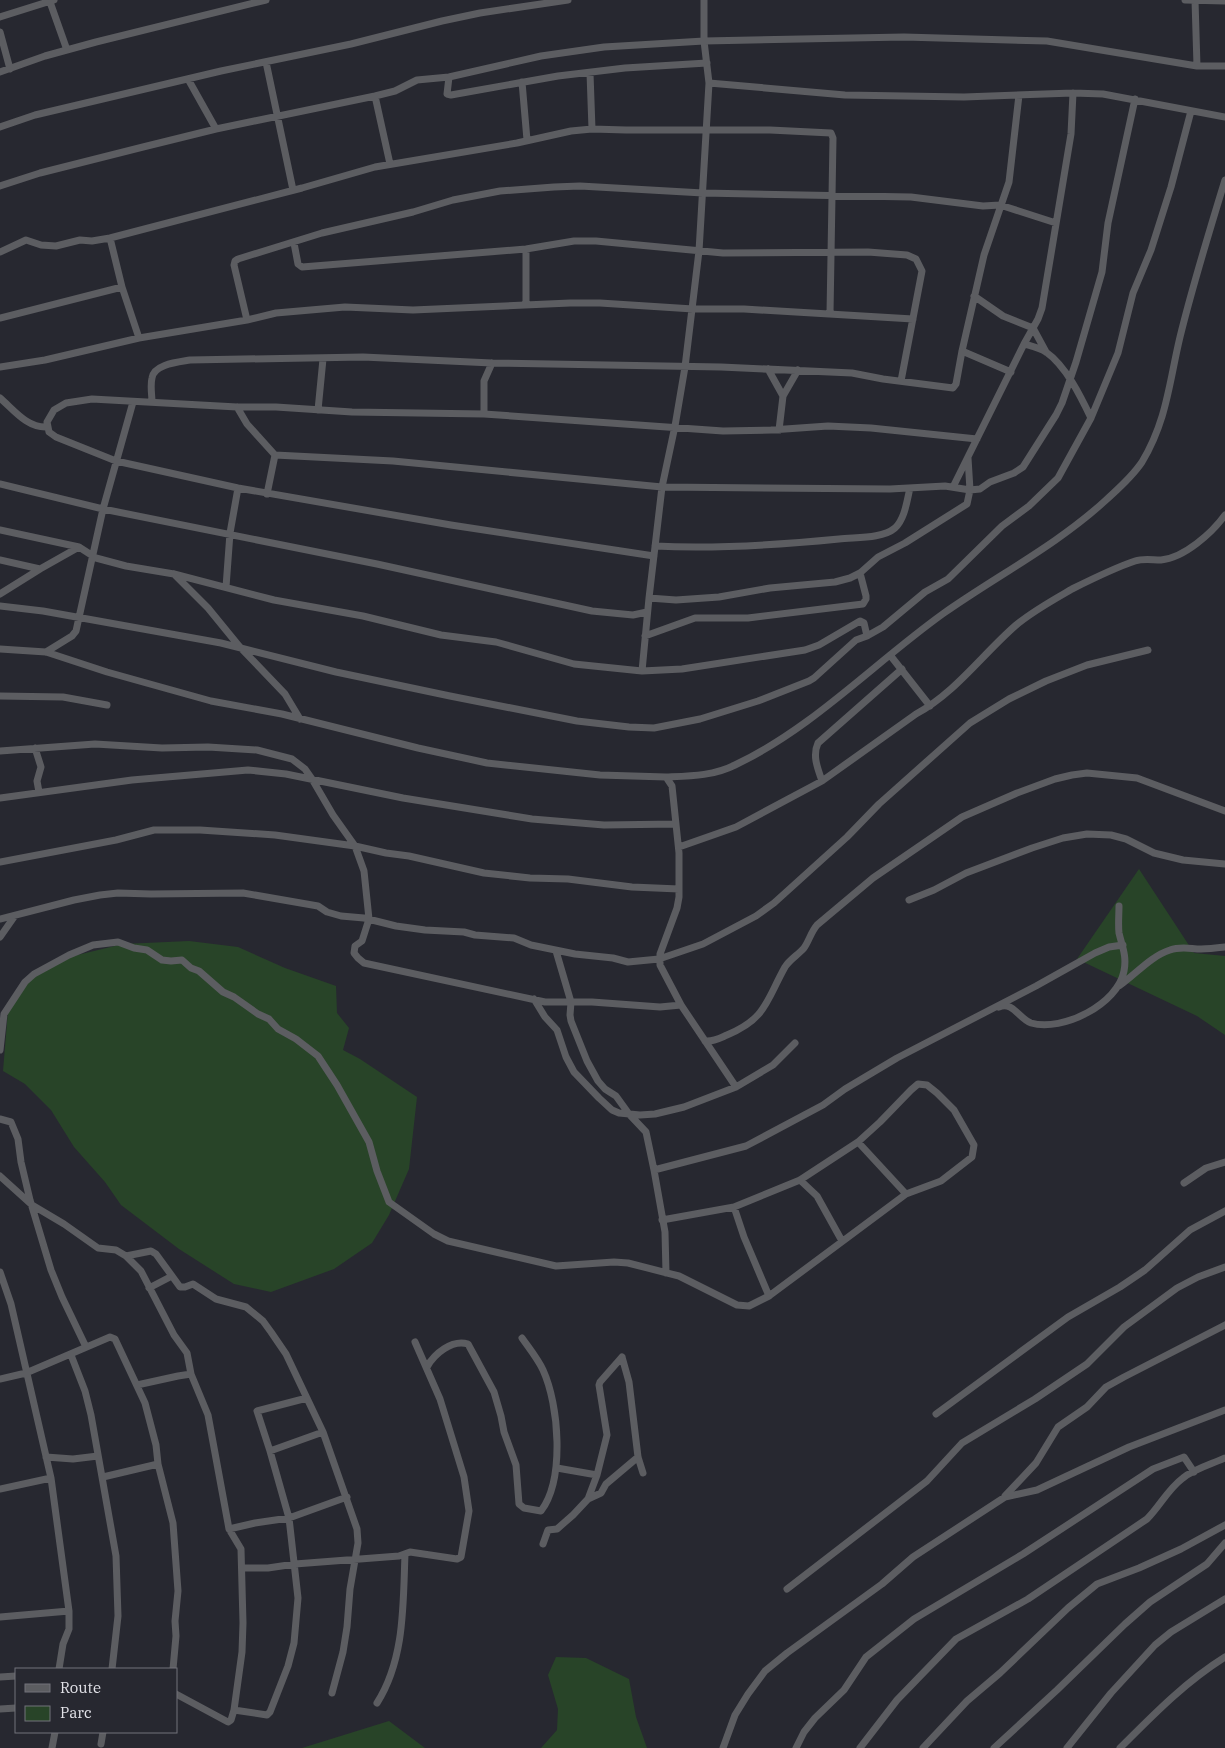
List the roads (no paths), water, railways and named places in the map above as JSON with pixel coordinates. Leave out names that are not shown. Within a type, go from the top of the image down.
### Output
[{"type":"street","points":[[0,72],[67,50],[266,0]]},
{"type":"street","points":[[0,127],[35,115],[188,79],[334,48],[432,23],[480,13],[568,0]]},
{"type":"street","points":[[642,671],[662,487],[676,426],[700,252],[709,82],[704,41],[704,0]]},
{"type":"street","points":[[1185,0],[1225,1]]},
{"type":"street","points":[[1195,0],[1197,66]]},
{"type":"street","points":[[0,17],[52,1],[67,50]]},
{"type":"street","points":[[0,32],[10,69]]},
{"type":"street","points":[[0,186],[40,173],[216,129],[395,91],[417,80],[449,77],[541,56],[587,49],[704,41],[904,37],[1047,41],[1197,66],[1225,66]]},
{"type":"street","points":[[266,62],[293,190]]},
{"type":"street","points":[[449,77],[446,90],[447,94],[451,95],[522,82],[625,68],[707,63]]},
{"type":"street","points":[[590,73],[592,129]]},
{"type":"street","points":[[188,79],[216,129]]},
{"type":"street","points":[[522,82],[527,140]]},
{"type":"street","points":[[709,82],[844,95],[964,97],[1073,93],[1103,94],[1225,117]]},
{"type":"street","points":[[954,487],[1042,308],[1046,294],[1071,134],[1073,93]]},
{"type":"street","points":[[152,402],[152,378],[157,369],[190,360],[363,358],[492,363],[721,367],[852,373],[954,388],[984,255],[1009,182],[1018,95]]},
{"type":"street","points":[[375,96],[390,164]]},
{"type":"street","points":[[237,407],[247,424],[275,455],[394,462],[662,487],[954,487],[970,490],[980,489],[990,482],[1014,474],[1023,467],[1056,416],[1070,381],[1102,272],[1108,223],[1135,99]]},
{"type":"street","points":[[0,606],[43,611],[239,646],[336,672],[577,721],[654,728],[715,715],[809,681],[856,640],[883,627],[925,592],[948,578],[1002,526],[1047,490],[1062,472],[1091,418],[1118,353],[1133,293],[1151,250],[1169,194],[1191,111]]},
{"type":"street","points":[[0,252],[26,240],[40,245],[56,246],[80,240],[92,241],[110,238],[390,164],[527,140],[556,133],[592,129],[770,130],[831,134],[833,138],[830,314]]},
{"type":"street","points":[[0,648],[46,652],[107,672],[211,701],[300,719],[418,748],[503,765],[600,775],[666,777],[698,776],[734,766],[795,730],[944,613],[1068,531],[1127,481],[1150,447],[1165,410],[1180,337],[1202,254],[1225,180]]},
{"type":"street","points":[[247,320],[234,266],[235,261],[322,233],[500,191],[554,186],[580,186],[703,193],[911,196],[983,206],[1000,205],[1056,223]]},
{"type":"street","points":[[110,238],[122,287],[138,338]]},
{"type":"street","points":[[294,243],[298,264],[302,267],[526,249],[574,240],[700,252],[907,255],[916,259],[922,271],[901,381]]},
{"type":"street","points":[[526,249],[526,305]]},
{"type":"street","points":[[0,318],[122,287]]},
{"type":"street","points":[[974,296],[1003,316],[1033,328],[1046,352],[1070,381],[1091,418]]},
{"type":"street","points":[[0,367],[45,360],[138,338],[247,320],[276,313],[346,307],[414,310],[600,303],[913,319]]},
{"type":"street","points":[[1024,344],[1046,352]]},
{"type":"street","points":[[962,351],[1011,372]]},
{"type":"street","points":[[318,410],[323,359]]},
{"type":"street","points":[[484,414],[484,381],[492,363]]},
{"type":"street","points":[[768,369],[783,396]]},
{"type":"street","points":[[780,430],[783,396],[798,370]]},
{"type":"street","points":[[0,398],[24,420],[38,427],[47,426]]},
{"type":"street","points":[[654,556],[451,525],[238,488],[116,461],[56,437],[47,426],[54,410],[66,403],[92,399],[237,407],[484,414],[723,430],[780,430],[828,426],[871,428],[977,439]]},
{"type":"street","points":[[46,652],[72,636],[76,631],[103,509],[132,402]]},
{"type":"street","points":[[267,494],[275,455]]},
{"type":"street","points":[[649,598],[676,600],[718,597],[770,588],[835,582],[850,578],[860,573],[878,557],[905,543],[966,505],[970,490],[968,458]]},
{"type":"street","points":[[0,484],[103,509],[477,584],[592,611],[633,615],[647,612]]},
{"type":"street","points":[[226,587],[230,533],[238,488]]},
{"type":"street","points":[[655,546],[738,547],[882,534],[896,527],[903,512],[910,488]]},
{"type":"street","points":[[679,847],[744,823],[822,781],[930,706],[1028,616],[1073,589],[1123,566],[1136,561],[1173,557],[1203,540],[1225,516]]},
{"type":"street","points":[[0,530],[79,547],[92,556],[126,566],[174,574],[274,600],[363,616],[441,635],[496,642],[574,664],[642,671],[682,669],[805,650],[819,645],[860,622],[864,623],[867,636]]},
{"type":"street","points":[[0,594],[79,547]]},
{"type":"street","points":[[0,560],[40,569]]},
{"type":"street","points":[[645,636],[695,618],[748,618],[863,604],[866,596],[860,573]]},
{"type":"street","points":[[174,574],[208,608],[239,646],[285,694],[300,719]]},
{"type":"street","points":[[0,920],[65,902],[105,894],[244,893],[318,906],[327,912],[341,916],[369,919],[396,926],[424,930],[464,932],[474,936],[514,938],[524,943],[556,951],[613,958],[628,962],[659,959],[703,944],[742,925],[768,907],[970,723],[1009,699],[1046,681],[1087,665],[1148,650]]},
{"type":"street","points":[[890,655],[930,706]]},
{"type":"street","points":[[822,781],[815,754],[818,743],[902,669]]},
{"type":"street","points":[[0,696],[63,697],[108,705]]},
{"type":"street","points":[[0,751],[95,744],[162,748],[208,747],[257,750],[292,759],[305,769],[312,779],[333,815],[355,846],[364,871],[369,919],[362,941],[354,950],[354,953],[364,963],[553,1003],[571,1002],[660,1007],[681,1005]]},
{"type":"street","points":[[35,748],[40,767],[39,792]]},
{"type":"street","points":[[0,798],[132,780],[244,770],[312,779],[403,798],[532,819],[604,825],[676,824]]},
{"type":"street","points":[[705,1041],[722,1037],[752,1022],[765,1008],[786,966],[804,949],[812,931],[817,925],[873,878],[970,813],[1055,779],[1088,773],[1137,778],[1225,811]]},
{"type":"street","points":[[666,777],[672,786],[679,847],[679,890],[677,908],[659,959],[663,973],[681,1005],[736,1087]]},
{"type":"street","points":[[0,862],[79,848],[159,830],[233,832],[355,846],[484,873],[679,890]]},
{"type":"street","points":[[909,900],[934,890],[966,873],[1032,848],[1063,838],[1087,834],[1111,835],[1126,839],[1154,853],[1183,860],[1225,864]]},
{"type":"street","points":[[1117,988],[1124,973],[1126,958],[1119,932],[1120,906]]},
{"type":"street","points":[[0,937],[14,917]]},
{"type":"street","points":[[0,1050],[4,1014],[25,982],[34,974],[69,955],[93,945],[118,942],[147,950],[162,960],[171,962],[182,960],[191,968],[199,971],[223,992],[269,1019],[278,1029],[296,1039],[318,1056],[338,1085],[369,1142],[377,1171],[389,1202],[434,1234],[448,1241],[556,1266],[620,1262],[679,1276],[736,1305],[748,1306],[769,1296],[906,1194],[941,1181],[972,1157],[974,1145],[954,1110],[927,1085],[918,1084],[858,1142],[800,1180],[734,1207],[662,1220]]},
{"type":"street","points":[[654,1170],[746,1146],[823,1105],[845,1089],[897,1058],[1036,986],[1095,953],[1109,947],[1124,945]]},
{"type":"street","points":[[987,1011],[1004,1005],[1011,1007],[1016,1013],[1031,1022],[1055,1024],[1077,1019],[1103,1002],[1148,962],[1170,950],[1185,947],[1200,949],[1225,947]]},
{"type":"street","points":[[556,951],[571,1002],[571,1021],[596,1078],[605,1089],[616,1096],[646,1132],[665,1232],[666,1273]]},
{"type":"street","points":[[534,999],[544,1017],[557,1030],[566,1057],[578,1077],[612,1110],[630,1114],[652,1114],[684,1107],[736,1087],[773,1065],[795,1043]]},
{"type":"street","points":[[0,1119],[11,1122],[14,1127],[32,1205],[51,1270],[86,1347]]},
{"type":"street","points":[[858,1142],[906,1194]]},
{"type":"street","points":[[1184,1183],[1206,1168],[1225,1162]]},
{"type":"street","points":[[0,1176],[32,1205],[83,1236],[94,1246],[116,1250],[126,1256],[141,1271],[176,1338],[187,1353],[191,1374],[208,1415],[229,1529],[241,1549],[243,1623],[242,1652],[231,1720],[228,1722],[178,1695]]},
{"type":"street","points":[[800,1180],[817,1196],[842,1241]]},
{"type":"street","points":[[734,1207],[769,1296]]},
{"type":"street","points":[[936,1414],[955,1398],[1068,1318],[1120,1287],[1144,1270],[1190,1230],[1225,1211]]},
{"type":"street","points":[[126,1256],[151,1250],[180,1287],[193,1284],[216,1299],[246,1307],[263,1321],[286,1354],[323,1432],[358,1529],[358,1543],[350,1589],[344,1644],[332,1694]]},
{"type":"street","points":[[787,1589],[927,1481],[962,1442],[1035,1399],[1087,1364],[1124,1327],[1177,1288],[1198,1277],[1225,1267]]},
{"type":"street","points":[[0,1272],[11,1304],[51,1478],[69,1611],[69,1629],[63,1644],[59,1668]]},
{"type":"street","points":[[149,1288],[172,1276]]},
{"type":"street","points":[[722,1748],[735,1716],[765,1671],[882,1584],[913,1557],[1005,1497],[1036,1463],[1058,1428],[1087,1407],[1106,1387],[1225,1325]]},
{"type":"street","points":[[0,1379],[26,1373],[113,1337],[144,1403],[156,1445],[158,1464],[173,1523],[178,1576],[173,1668]]},
{"type":"street","points":[[427,1367],[432,1357],[440,1351],[458,1343],[468,1344],[494,1392],[502,1416],[504,1432],[516,1465],[519,1504],[538,1512],[542,1511],[548,1499],[556,1468],[556,1428],[543,1369],[522,1338]]},
{"type":"street","points":[[242,1568],[268,1568],[410,1552],[460,1558],[463,1552],[468,1523],[464,1477],[445,1414],[416,1342]]},
{"type":"street","points":[[71,1355],[85,1391],[91,1415],[116,1556],[118,1616],[112,1668]]},
{"type":"street","points":[[588,1499],[597,1475],[606,1435],[599,1385],[622,1357],[628,1382],[638,1457],[642,1473]]},
{"type":"street","points":[[137,1386],[191,1374]]},
{"type":"street","points":[[234,1710],[269,1714],[282,1684],[294,1643],[297,1617],[298,1598],[289,1518],[257,1411],[307,1398]]},
{"type":"street","points":[[1005,1497],[1036,1490],[1129,1448],[1225,1410]]},
{"type":"street","points":[[270,1451],[323,1432]]},
{"type":"street","points":[[46,1457],[73,1459],[98,1456]]},
{"type":"street","points":[[543,1544],[548,1530],[557,1529],[588,1499],[601,1493],[606,1484],[638,1457]]},
{"type":"street","points":[[796,1748],[804,1732],[815,1718],[844,1690],[866,1657],[914,1619],[1023,1554],[1153,1469],[1184,1457],[1194,1472]]},
{"type":"street","points":[[860,1748],[897,1700],[956,1639],[1028,1599],[1147,1519],[1184,1476],[1225,1458]]},
{"type":"street","points":[[103,1476],[158,1464]]},
{"type":"street","points":[[556,1468],[597,1475]]},
{"type":"street","points":[[0,1489],[51,1478]]},
{"type":"street","points":[[229,1529],[289,1518],[347,1497]]},
{"type":"street","points":[[923,1748],[967,1701],[1097,1584],[1181,1549],[1225,1525]]},
{"type":"street","points":[[994,1748],[1131,1618],[1150,1602],[1207,1564],[1225,1543]]},
{"type":"street","points":[[376,1703],[386,1689],[393,1672],[402,1620],[405,1554]]},
{"type":"street","points":[[1067,1748],[1106,1700],[1155,1645],[1171,1632],[1225,1599]]},
{"type":"street","points":[[0,1617],[69,1611]]},
{"type":"street","points":[[1120,1748],[1154,1713],[1188,1683],[1225,1657]]},
{"type":"street","points":[[0,1677],[15,1676]]},
{"type":"street","points":[[0,1709],[15,1708]]},
{"type":"street","points":[[52,1748],[55,1733]]},
{"type":"street","points":[[101,1744],[103,1733]]}]
